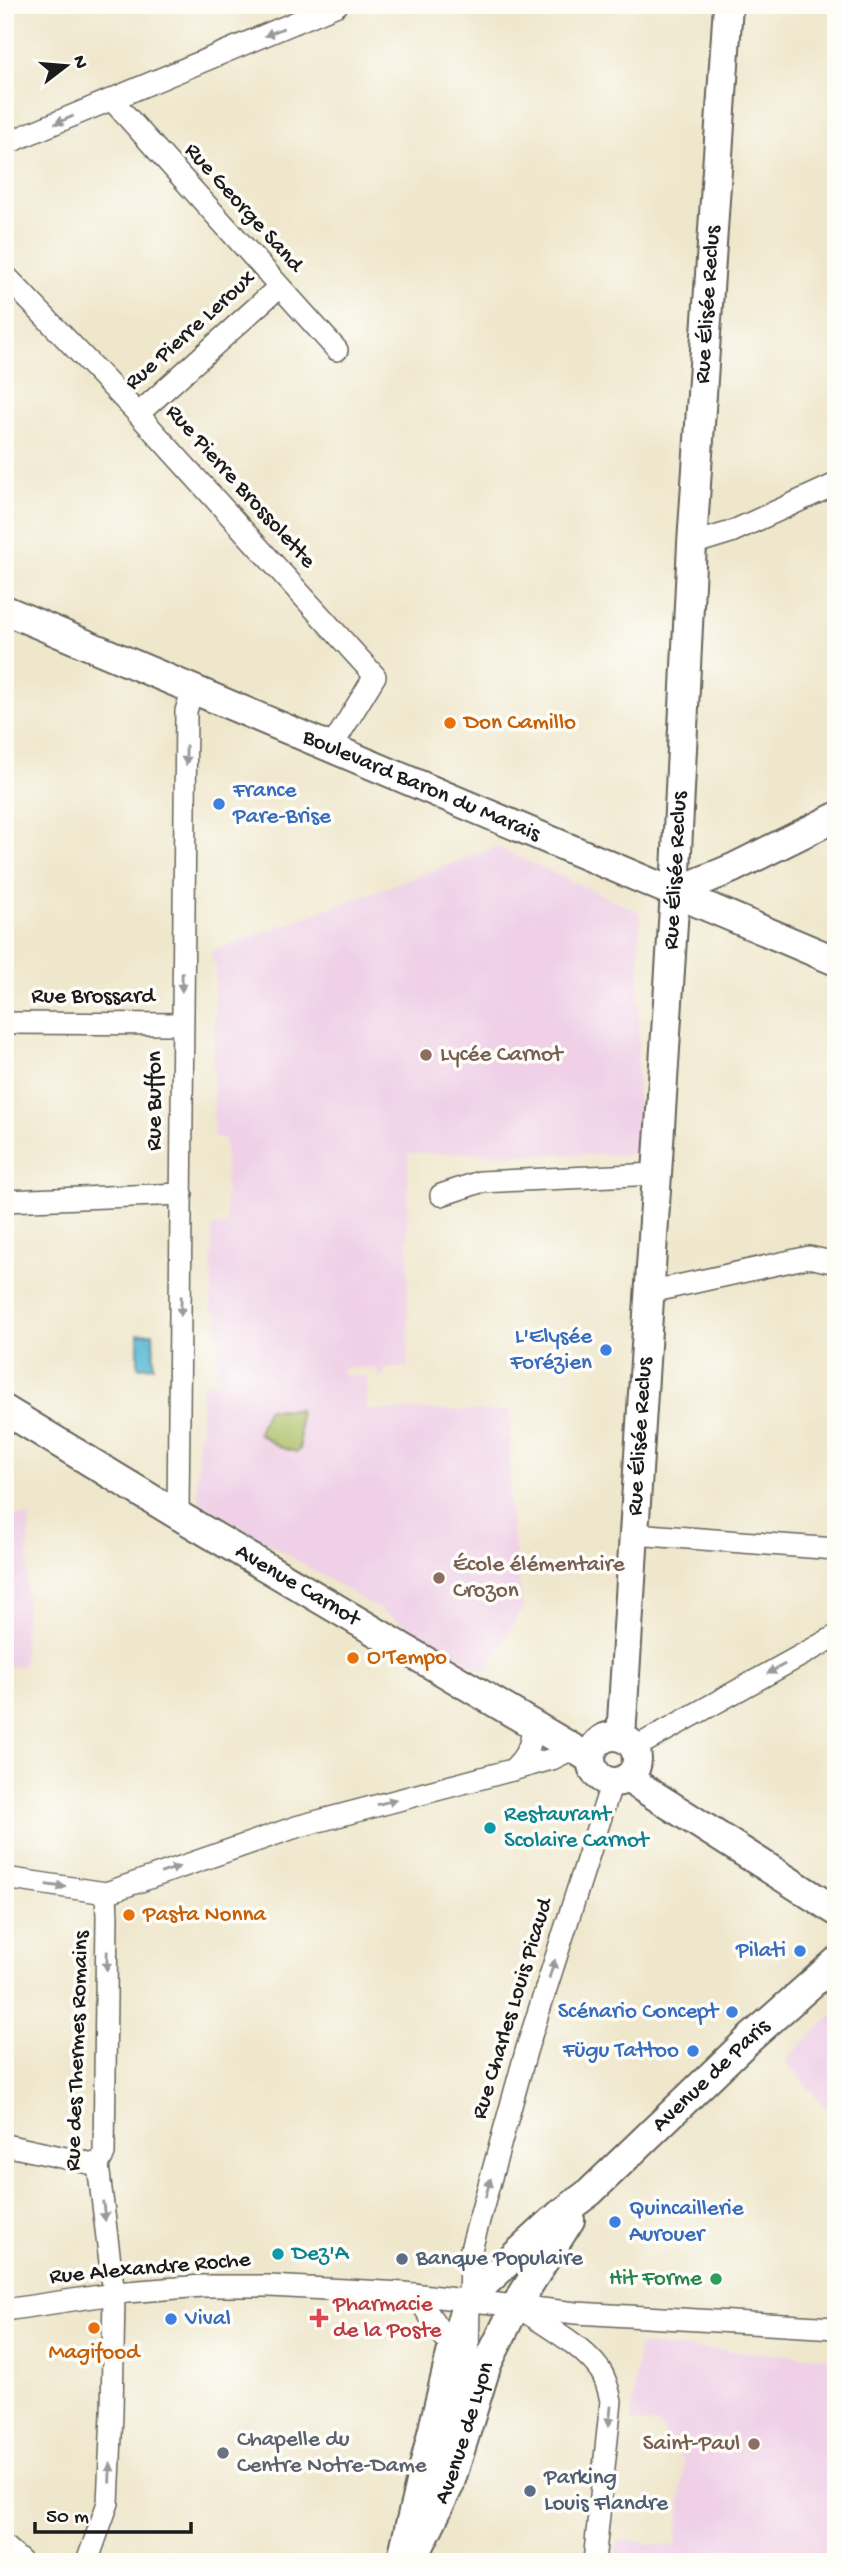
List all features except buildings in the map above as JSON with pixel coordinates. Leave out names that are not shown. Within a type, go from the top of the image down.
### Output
[{"type":"street","points":[[5,144],[337,5]]},
{"type":"street","name":"Rue Élisée Reclus","points":[[627,1743],[634,1534],[675,892],[692,544],[728,5]]},
{"type":"street","name":"Rue George Sand","points":[[112,100],[337,351]]},
{"type":"street","name":"Rue Pierre Brossolette","points":[[5,275],[138,414],[375,676],[331,748]]},
{"type":"street","name":"Rue Pierre Leroux","points":[[138,414],[279,287]]},
{"type":"street","points":[[692,544],[731,532],[836,484]]},
{"type":"street","name":"Boulevard Baron du Marais","points":[[5,610],[836,961]]},
{"type":"street","name":"Rue Buffon","points":[[178,1515],[186,711],[193,688]]},
{"type":"street","points":[[675,892],[733,868],[836,817]]},
{"type":"street","name":"Rue Brossard","points":[[5,1023],[181,1024]]},
{"type":"street","points":[[441,1195],[480,1182],[657,1174]]},
{"type":"street","points":[[5,1201],[182,1194]]},
{"type":"street","points":[[650,1292],[809,1257],[836,1263]]},
{"type":"street","name":"Avenue Carnot","points":[[5,1410],[582,1754]]},
{"type":"street","points":[[634,1534],[836,1549]]},
{"type":"street","points":[[5,1878],[106,1893],[296,1827],[552,1759],[582,1754],[607,1738],[627,1743],[836,1636]]},
{"type":"street","points":[[512,1770],[527,1753],[532,1725]]},
{"type":"street","points":[[620,1780],[635,1768],[637,1761],[627,1743]]},
{"type":"street","points":[[582,1754],[600,1777],[620,1780],[836,1911]]},
{"type":"street","name":"Rue Charles Louis Picaud","points":[[411,2556],[468,2358],[470,2253],[527,2048],[620,1780]]},
{"type":"street","name":"Rue des Thermes Romains","points":[[87,2562],[108,2504],[114,2294],[98,2165],[104,2154],[106,1893]]},
{"type":"street","name":"Avenue de Paris","points":[[590,2192],[746,2042],[836,1962]]},
{"type":"street","points":[[5,2145],[98,2165]]},
{"type":"street","points":[[468,2299],[549,2225],[590,2192]]},
{"type":"street","name":"Avenue de Lyon","points":[[411,2556],[449,2486],[487,2364],[516,2305],[590,2192]]},
{"type":"street","points":[[549,2225],[522,2275],[516,2305],[586,2355],[600,2370],[611,2401],[594,2562]]},
{"type":"street","name":"Rue Alexandre Roche","points":[[5,2310],[114,2294],[202,2286],[256,2286],[415,2294],[576,2313],[836,2328]]},
{"type":"street","points":[[415,2294],[453,2350]]},
{"type":"street","name":"Avenue de Lyon","points":[[411,2556],[453,2350],[468,2299]]},
{"type":"street","points":[[5,2547],[22,2562]]},
{"type":"shaded area","name":"Lycée Carnot","points":[[497,847],[640,912],[637,1155],[408,1153],[408,1368],[384,1368],[384,1377],[378,1377],[377,1368],[342,1368],[342,1375],[367,1376],[367,1410],[511,1411],[509,1505],[523,1607],[485,1673],[201,1503],[197,1493],[202,1383],[217,1382],[218,1312],[211,1311],[212,1227],[226,1225],[225,1139],[213,1137],[217,971],[210,952]]},
{"type":"shaded area","points":[[5,1515],[30,1516],[23,1667],[5,1666]]},
{"type":"shaded area","points":[[836,2012],[836,2120],[785,2060]]},
{"type":"shaded area","name":"Saint-Paul","points":[[639,2345],[836,2358],[836,2562],[615,2562],[617,2540],[676,2546],[684,2462],[659,2425],[631,2422]]},
{"type":"green space","points":[[267,1409],[299,1410],[300,1449],[297,1452],[279,1447],[258,1433]]},
{"type":"water","points":[[153,1333],[154,1366],[138,1367],[138,1334]]},
{"type":"place","name":"Don Camillo","points":[[450,723]]},
{"type":"place","name":"France Pare-Brise","points":[[219,804]]},
{"type":"place","name":"Lycée Carnot","points":[[426,1055]]},
{"type":"place","name":"L'Elysée Forézien","points":[[606,1350]]},
{"type":"place","name":"École élémentaire Crozon","points":[[439,1578]]},
{"type":"place","name":"O'Tempo","points":[[353,1658]]},
{"type":"place","name":"Restaurant Scolaire Carnot","points":[[490,1828]]},
{"type":"place","name":"Pasta Nonna","points":[[129,1915]]},
{"type":"place","name":"Pilati","points":[[800,1951]]},
{"type":"place","name":"Scénario Concept","points":[[732,2012]]},
{"type":"place","name":"Fügu Tattoo","points":[[693,2051]]},
{"type":"place","name":"Quincaillerie Aurouer","points":[[615,2222]]},
{"type":"place","name":"Dez'A","points":[[278,2254]]},
{"type":"place","name":"Banque Populaire","points":[[402,2259]]},
{"type":"place","name":"Hit Forme","points":[[716,2279]]},
{"type":"place","name":"Pharmacie de la Poste","points":[[319,2318]]},
{"type":"place","name":"Vival","points":[[171,2319]]},
{"type":"place","name":"Magifood","points":[[94,2328]]},
{"type":"place","name":"Saint-Paul","points":[[754,2444]]},
{"type":"place","name":"Chapelle du Centre Notre-Dame","points":[[223,2453]]},
{"type":"place","name":"Parking Louis Flandre","points":[[530,2491]]}]
